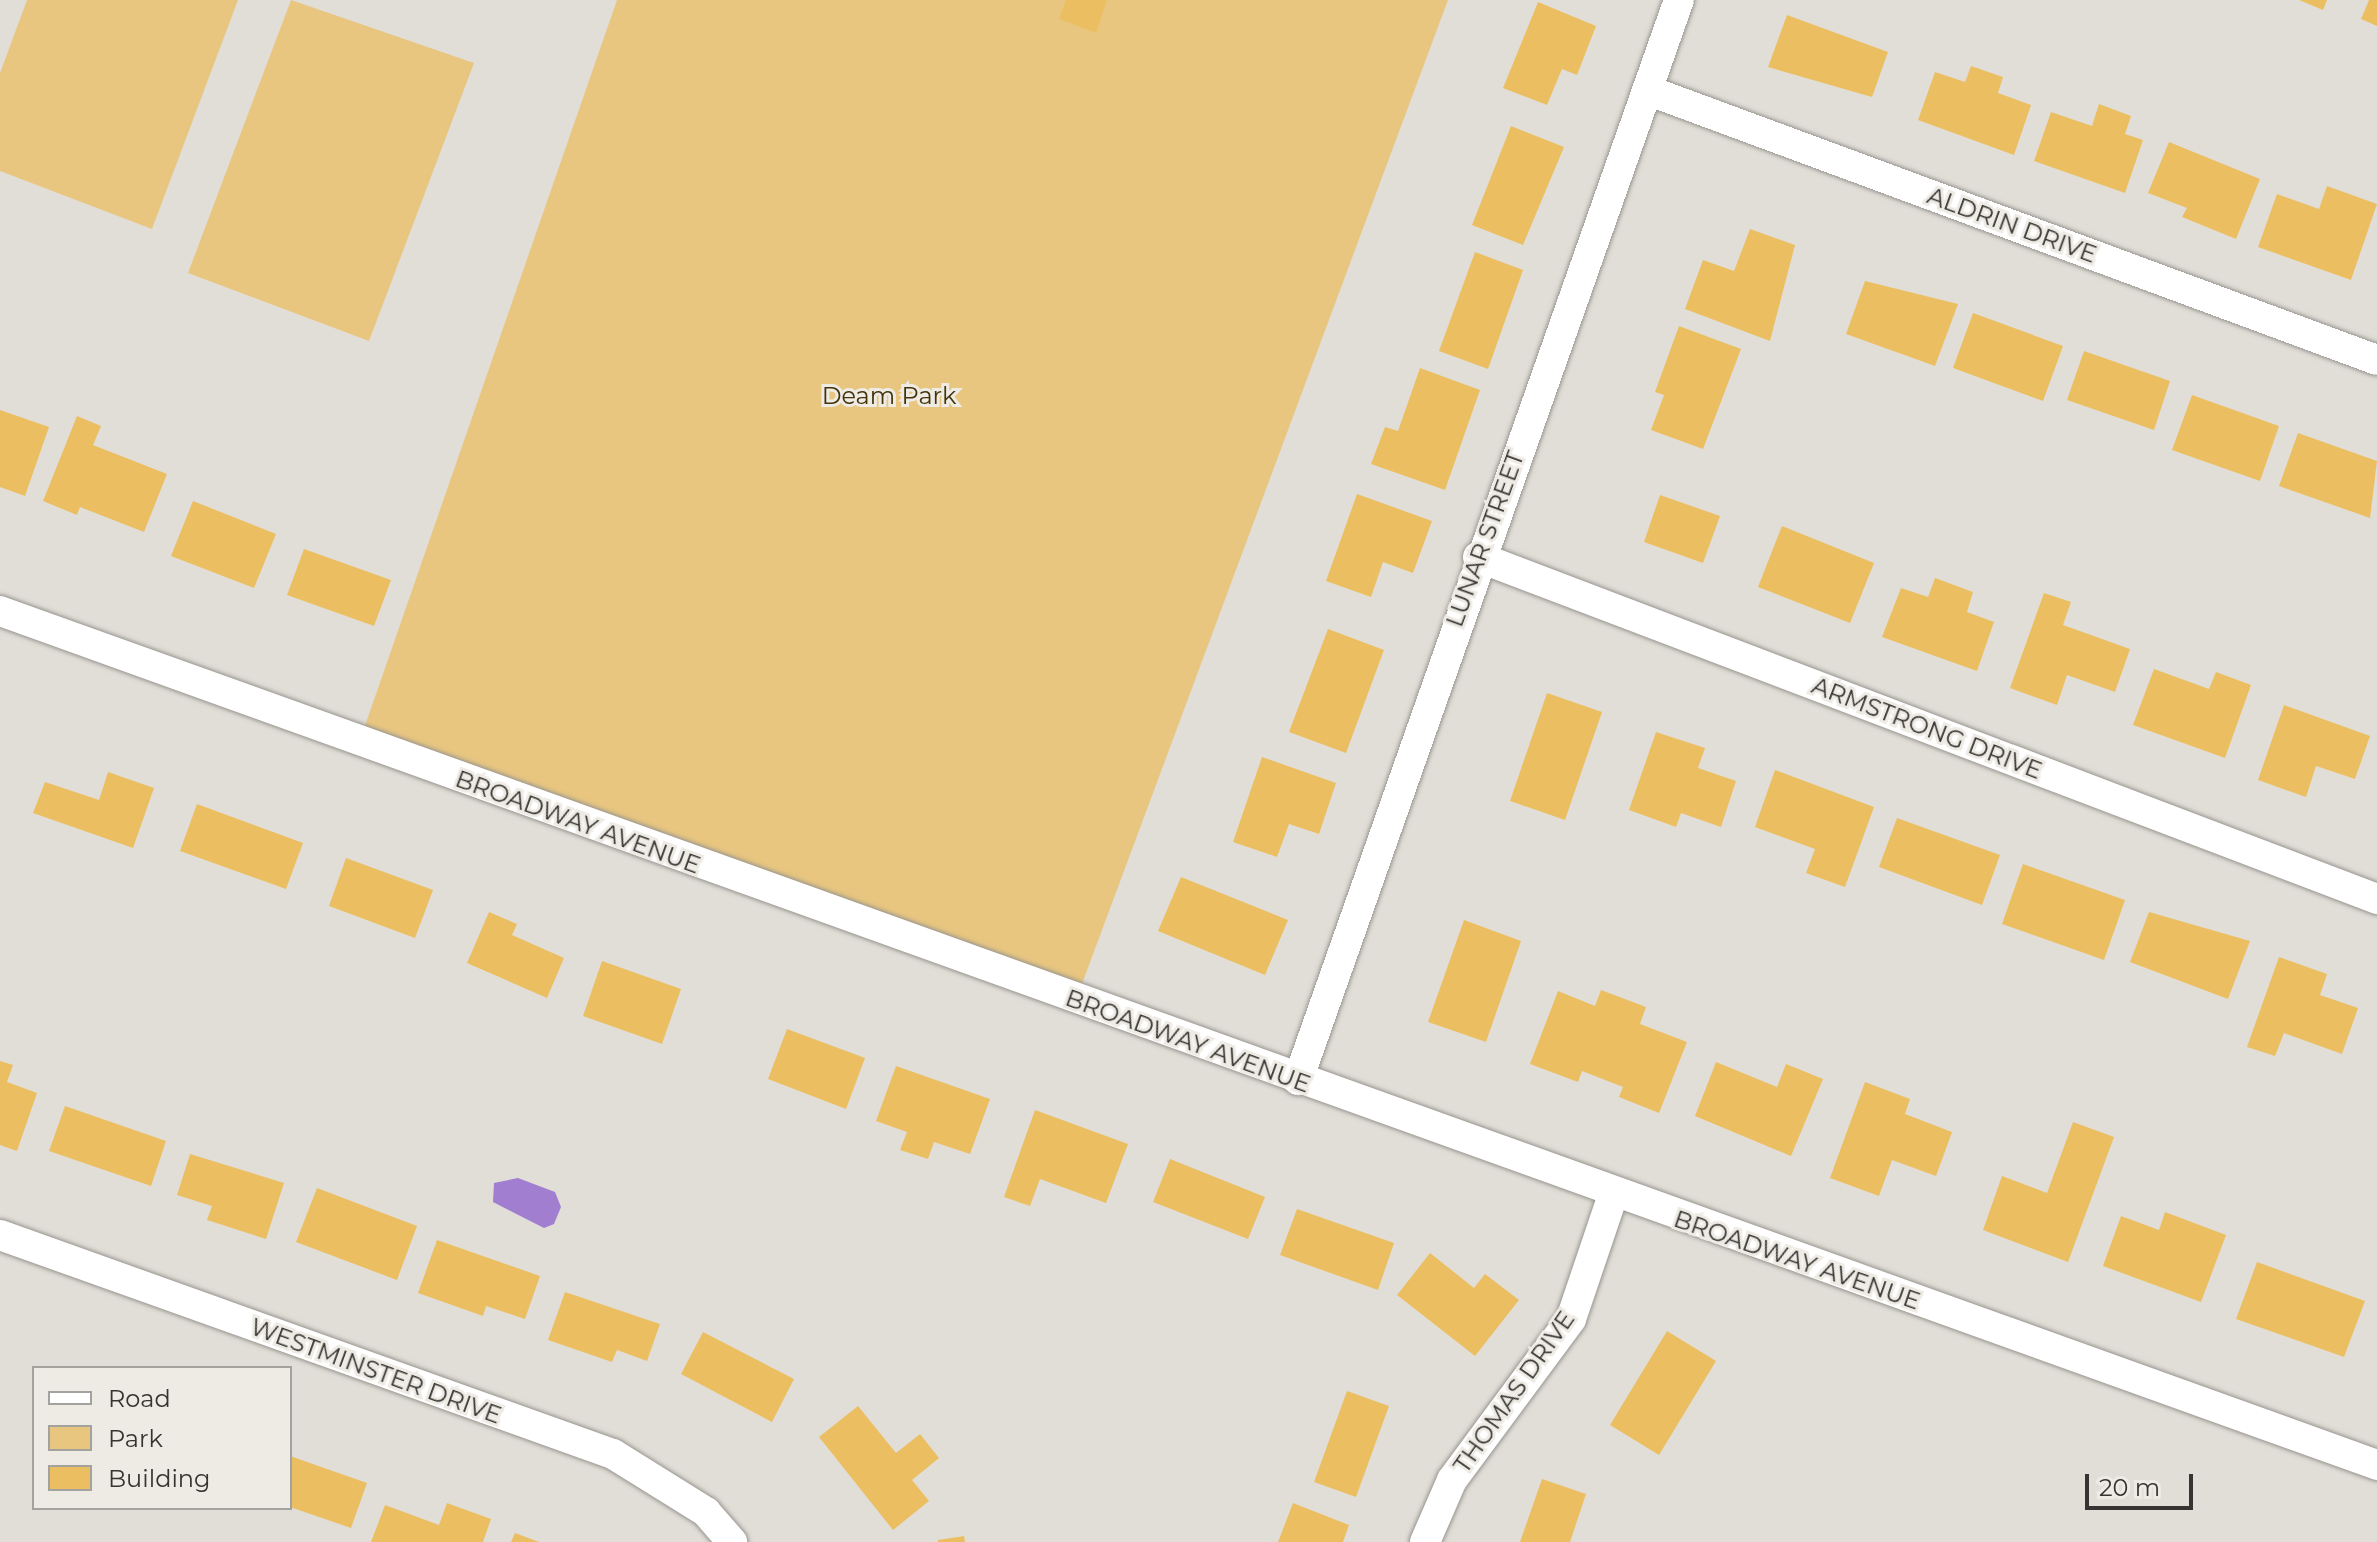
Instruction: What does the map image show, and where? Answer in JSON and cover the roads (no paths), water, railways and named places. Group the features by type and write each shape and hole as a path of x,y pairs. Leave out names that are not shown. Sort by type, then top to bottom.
{"street":[{"name":"LUNAR STREET","path":"1298,1080 1478,557 1679,0"},
{"name":"ALDRIN DRIVE","path":"1647,90 2377,360"},
{"name":"ARMSTRONG DRIVE","path":"1478,557 2377,899"},
{"name":"BROADWAY AVENUE","path":"0,611 1613,1195 2377,1465"},
{"name":"THOMAS DRIVE","path":"1425,1542 1452,1480 1571,1319 1613,1195"},
{"name":"WESTMINSTER DRIVE","path":"0,1235 613,1454 706,1512 732,1542"}],"park label":[{"name":"Deam Park","path":"889,396"}]}
